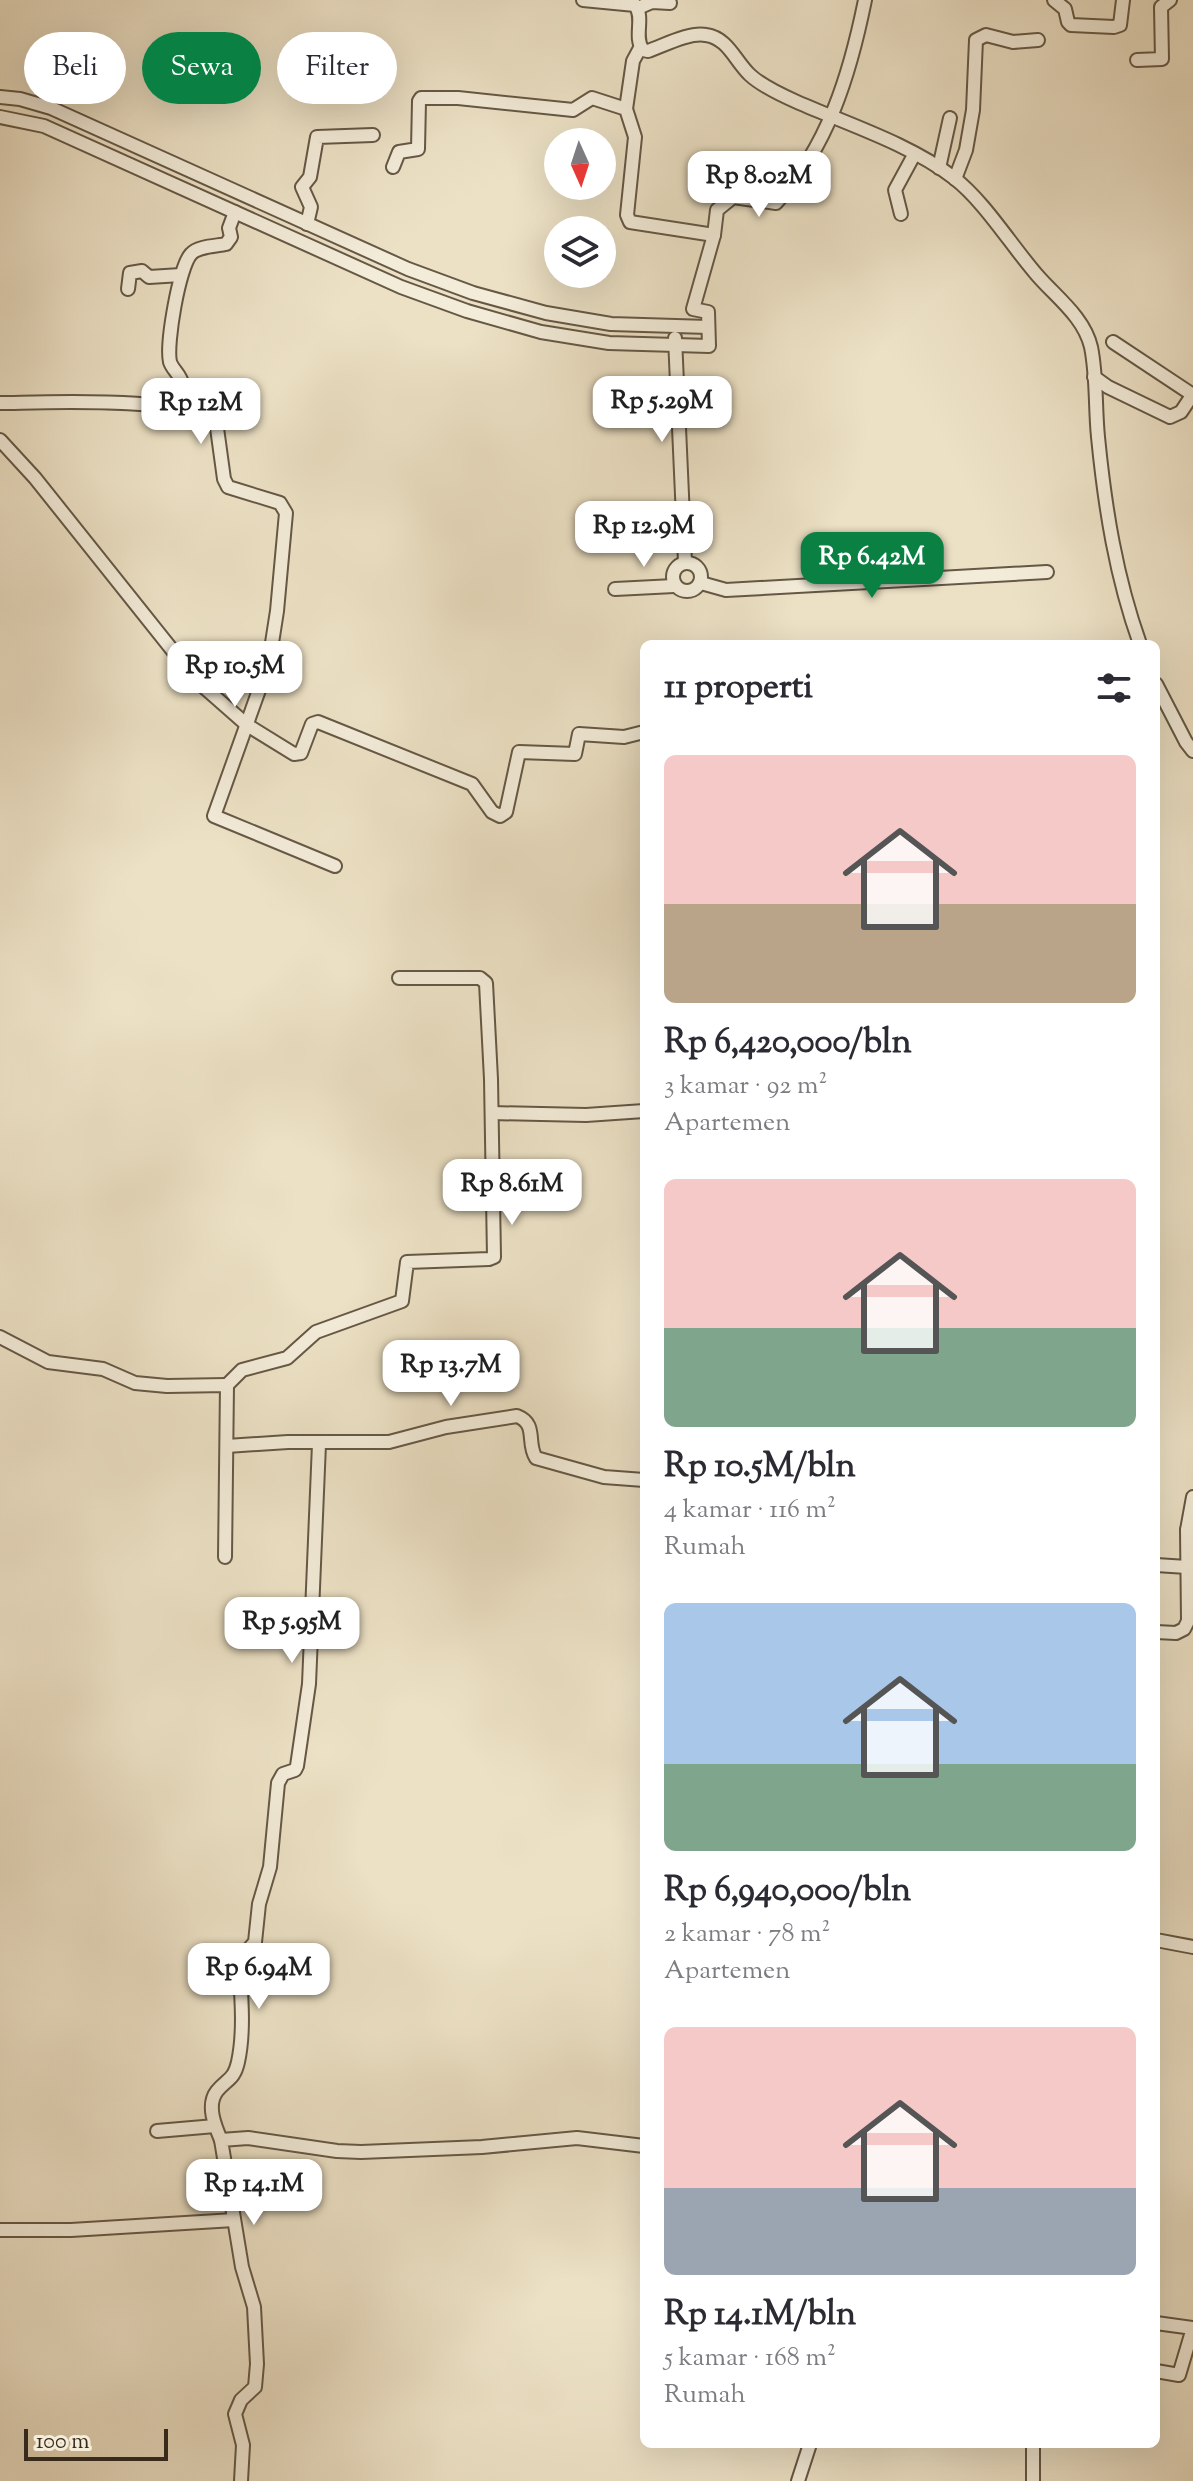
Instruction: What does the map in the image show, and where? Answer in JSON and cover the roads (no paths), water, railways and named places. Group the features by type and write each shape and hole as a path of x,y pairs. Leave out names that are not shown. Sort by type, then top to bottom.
{"street":[{"path":"583,0 631,3 638,8"},
{"path":"0,117 44,126 401,287 455,307 541,332 609,343 709,346 708,312 693,309 714,235 717,210 731,197 774,204 779,202 809,162 832,116 855,50 865,0"},
{"path":"1054,0 1065,9 1071,25 1114,27 1120,25 1123,0"},
{"path":"1137,60 1162,59 1161,7 1170,0"},
{"path":"638,8 652,2 670,3"},
{"path":"638,8 640,48 633,61 626,109 635,137 627,215 630,222 714,235"},
{"path":"640,48 648,51 696,35 719,39 750,75 780,94 939,168 970,192 1029,265 1076,316 1086,333 1094,377 1110,534 1120,581 1139,640"},
{"path":"955,179 966,150 971,124 976,40 986,35 1013,42 1038,40"},
{"path":"0,97 51,108 408,269 460,288 546,313 611,324 708,327"},
{"path":"393,167 399,152 418,149 421,98 458,98 573,110 592,98 626,109"},
{"path":"939,168 950,118"},
{"path":"307,224 311,207 302,187 310,177 317,137 373,135"},
{"path":"901,214 895,190 914,155"},
{"path":"194,194 203,177"},
{"path":"183,408 183,386 172,367 170,356 181,275 191,254 226,244 231,237 229,228 235,212"},
{"path":"128,289 130,273 142,271 149,277 181,275"},
{"path":"455,307 460,288"},
{"path":"676,327 685,562"},
{"path":"1094,377 1170,417 1181,412 1193,394 1113,342"},
{"path":"0,403 119,403 183,408 207,416 214,422 228,487 280,503 286,513 269,662 214,816 335,866"},
{"path":"0,440 35,478 197,681 247,725 298,755 313,722 347,732 472,784 485,804 498,816 506,812 519,752 575,754 579,734 624,737 640,733"},
{"path":"615,589 674,586 683,592 694,591 701,583 701,573 695,565 685,562 676,567 672,576 674,586"},
{"path":"701,583 726,590 1047,572"},
{"path":"1160,692 1193,751"},
{"path":"0,1337 48,1362 103,1369 135,1383 227,1385 242,1370 287,1358 316,1332 402,1301 407,1262 494,1257 492,1113 485,981 480,978 399,978"},
{"path":"492,1113 575,1115 640,1111"},
{"path":"225,1557 227,1385"},
{"path":"227,1446 288,1442 389,1442 446,1427 517,1416 526,1419 529,1424 532,1454 536,1458 604,1477 640,1480"},
{"path":"241,2481 243,2445 235,2414 241,2400 255,2387 256,2326 254,2307 242,2267 221,2140 215,2126 213,2099 218,2090 230,2082 238,2061 241,2010 239,1960 255,1942 259,1904 270,1867 278,1783 283,1774 295,1770 297,1766 305,1716 319,1444"},
{"path":"1160,1632 1176,1633 1184,1629 1188,1621 1187,1567 1193,1497"},
{"path":"1160,1565 1187,1567"},
{"path":"1160,1941 1193,1947"},
{"path":"157,2131 215,2126"},
{"path":"221,2140 248,2138 361,2152 466,2148 577,2138 640,2146"},
{"path":"0,2230 71,2230 234,2220"},
{"path":"1160,2324 1193,2328 1179,2375 1160,2372"},
{"path":"798,2481 809,2448"},
{"path":"1033,2448 1033,2481"}]}
